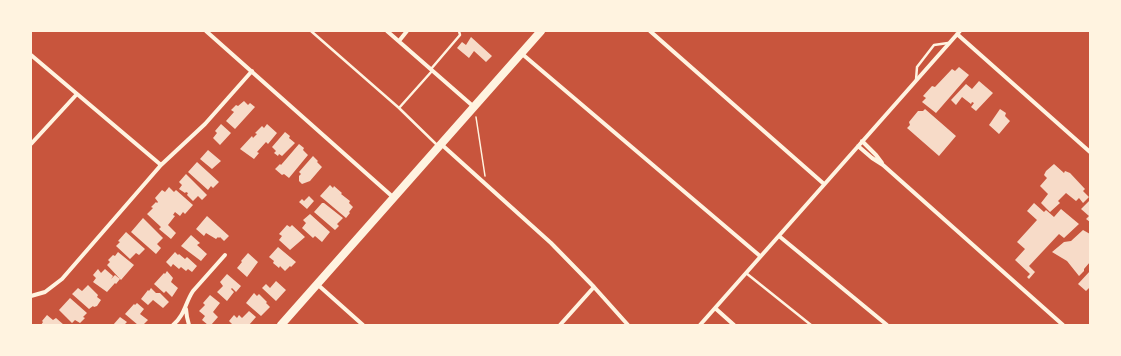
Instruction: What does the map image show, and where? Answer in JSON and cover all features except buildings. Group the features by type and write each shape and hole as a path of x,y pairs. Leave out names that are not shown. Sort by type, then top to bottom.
{"main road":[{"path":"281,325 541,31"}],"street":[{"path":"206,31 394,198"},
{"path":"387,31 474,107"},
{"path":"399,41 407,31"},
{"path":"650,31 824,184"},
{"path":"700,325 958,32 1090,152"},
{"path":"521,53 760,256"},
{"path":"31,54 161,165"},
{"path":"31,296 45,292 62,279 161,165 205,124 252,71"},
{"path":"31,144 77,94"},
{"path":"862,142 876,155 883,165"},
{"path":"440,145 487,184 551,243 594,287 628,325"},
{"path":"858,146 883,165 1063,325"},
{"path":"779,236 887,325"},
{"path":"173,325 182,315 193,291 225,255"},
{"path":"317,284 363,325"},
{"path":"560,325 594,287"},
{"path":"187,304 186,316 189,325"},
{"path":"715,308 734,325"}],"lane":[{"path":"311,31 440,145"},
{"path":"399,108 460,35 459,31"},
{"path":"916,80 917,67 934,45 949,43"},
{"path":"746,273 811,325"}],"path":[{"path":"474,107 487,184"}]}
